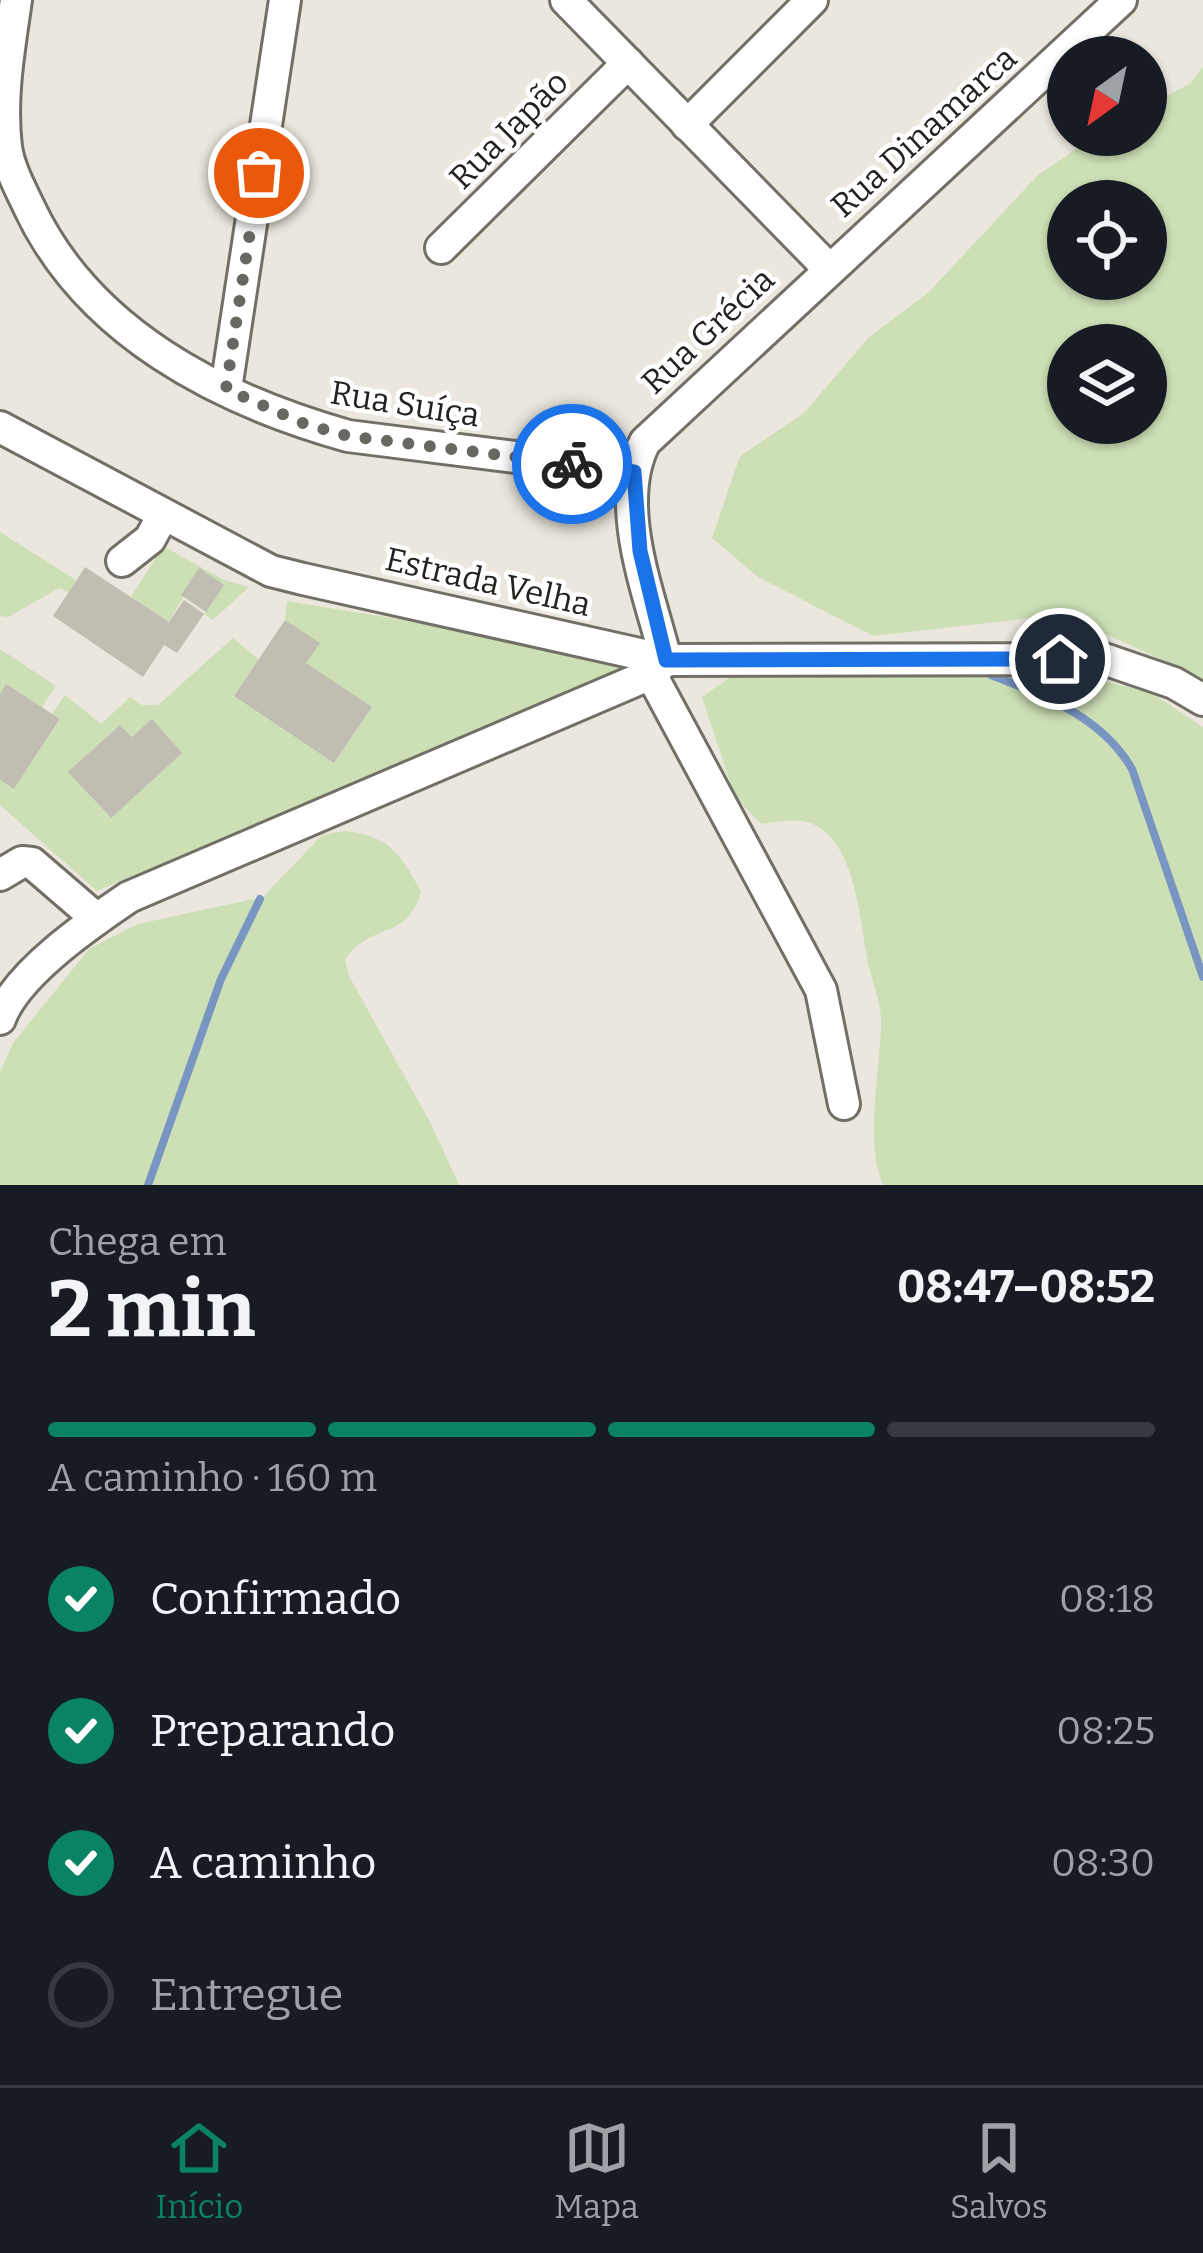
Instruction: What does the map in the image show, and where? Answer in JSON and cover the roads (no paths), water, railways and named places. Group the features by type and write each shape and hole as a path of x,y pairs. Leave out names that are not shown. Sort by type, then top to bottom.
{"street":[{"name":"Rua Suíça","path":"16,0 5,78 7,153 42,235 75,284 108,316 176,363 305,424 348,436 634,472"},
{"path":"226,389 285,0"},
{"path":"566,0 828,268"},
{"path":"687,125 812,0"},
{"name":"Rua Dinamarca","path":"828,268 1121,0"},
{"name":"Rua Japão","path":"441,248 628,63"},
{"name":"Rua Grécia","path":"634,472 645,442 828,268"},
{"name":"Estrada Velha","path":"0,427 271,571 658,667 1104,659 1174,683 1203,700"},
{"path":"634,472 640,551 658,667 821,990 844,1104"},
{"path":"122,561 150,539 163,515"},
{"path":"3,1007 97,919 129,897 658,667"},
{"path":"0,875 22,862 32,863 97,919"}],"waterway":[{"path":"991,675 1070,710 1120,751 1132,769 1203,977"},
{"path":"148,1185 221,979 260,899"}]}
